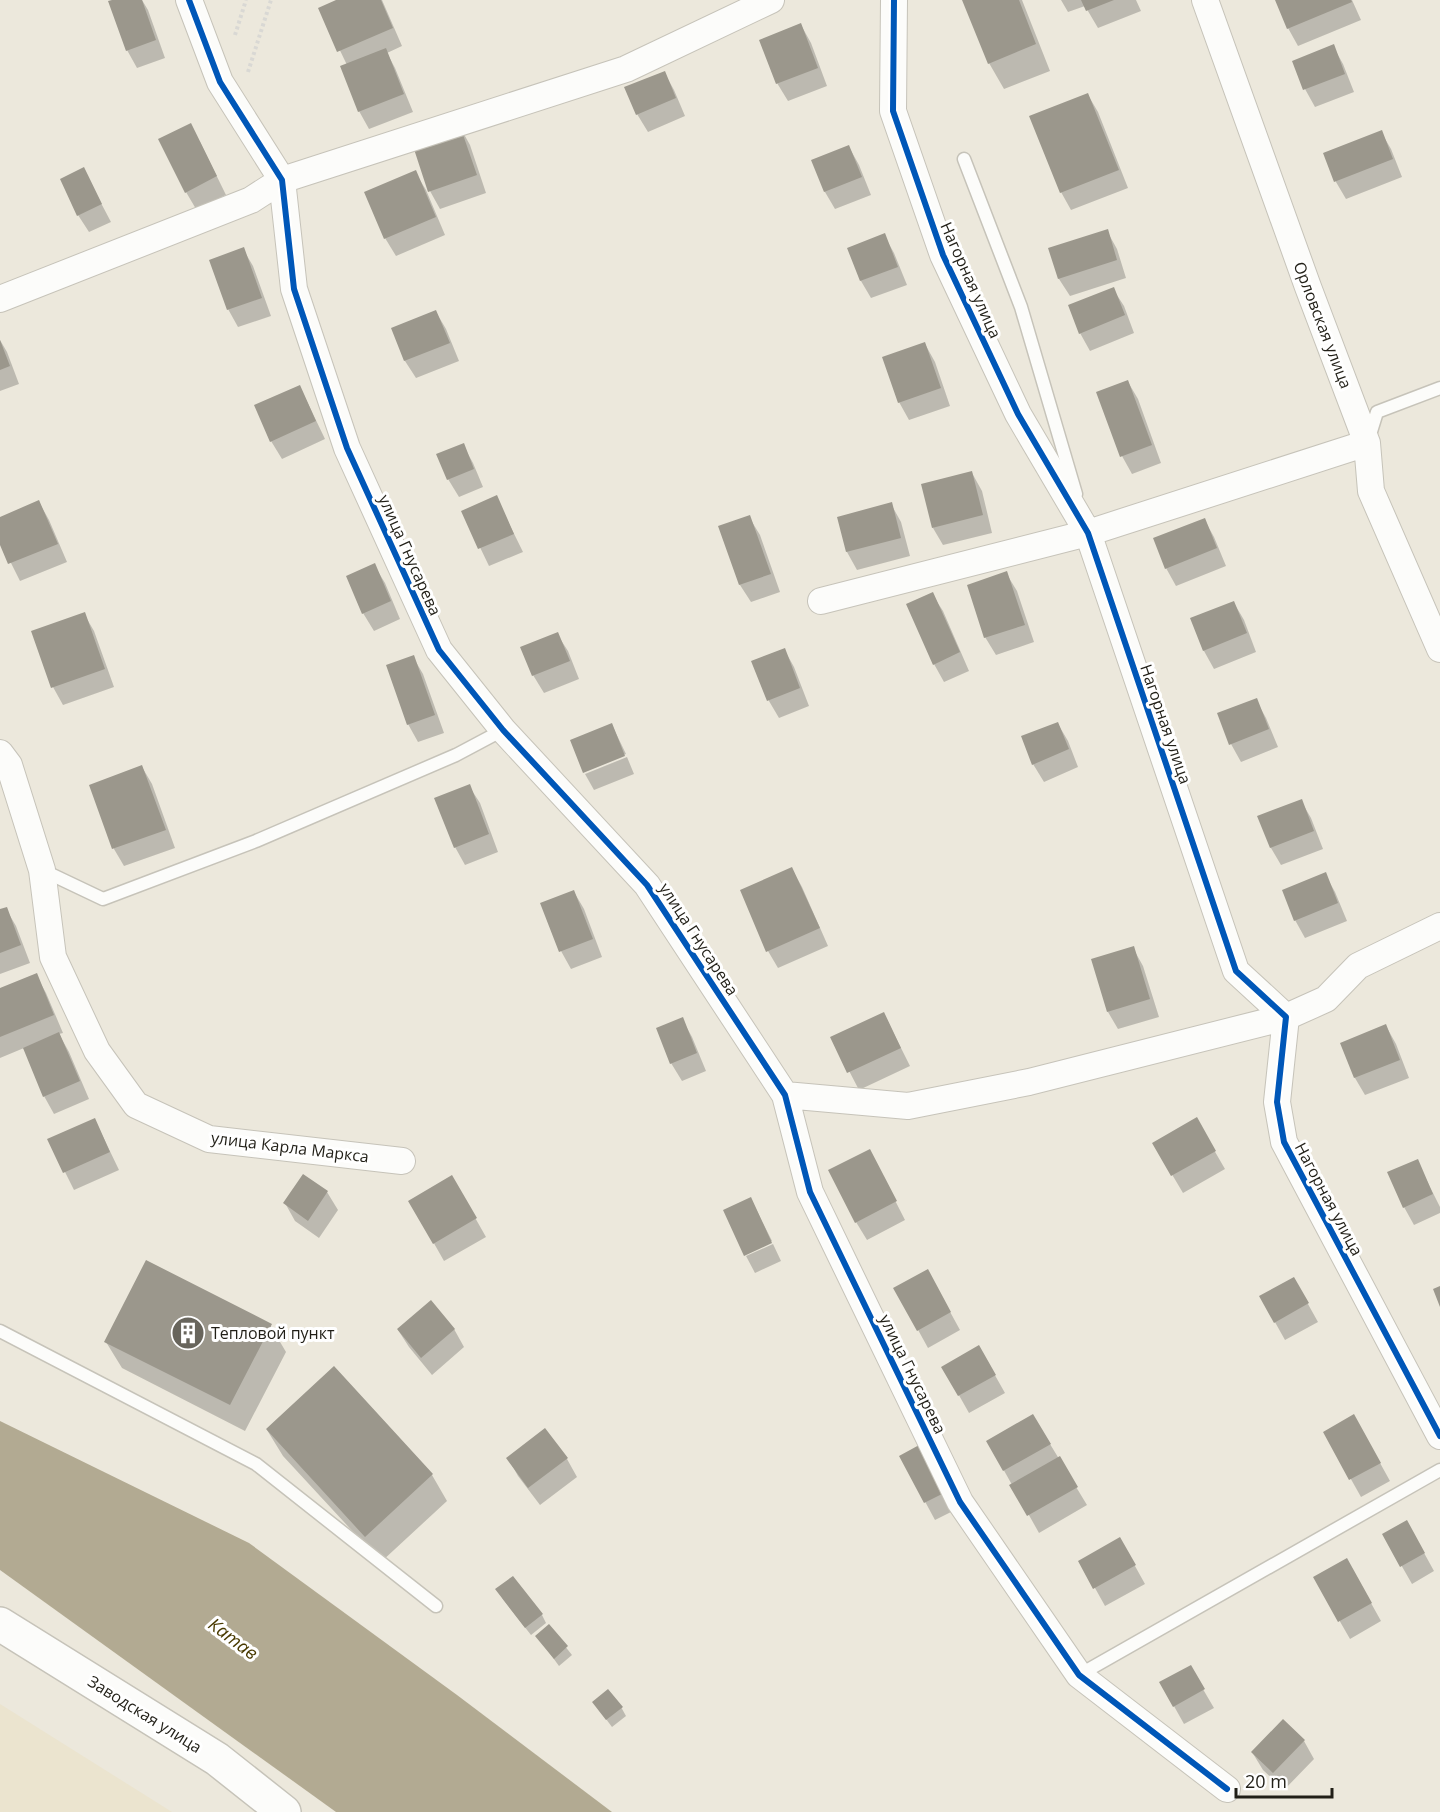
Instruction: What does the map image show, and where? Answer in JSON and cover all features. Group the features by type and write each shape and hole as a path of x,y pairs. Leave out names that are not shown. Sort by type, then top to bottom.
{"street":[{"name":"улица Гнусарева","path":"189,0 220,82 282,180 294,289 347,448 439,650 502,730 647,885 785,1095 810,1192 960,1502 1079,1675 1227,1789"},
{"path":"0,299 251,200 282,180 626,69 771,0"},
{"name":"Нагорная улица","path":"894,0 893,111 942,255 1018,414 1088,533 1236,971 1286,1017 1277,1102 1284,1142 1440,1436"},
{"name":"Орловская улица","path":"1205,0 1308,287 1367,443 1371,491 1440,649"},
{"path":"820,601 1088,533 1367,443"},
{"name":"улица Карла Маркса","path":"0,753 9,765 42,870 53,957 97,1051 136,1105 209,1139 402,1161"},
{"path":"785,1095 908,1106 1029,1082 1286,1017 1326,999 1358,966 1440,926"},
{"name":"Заводская улица","path":"0,1624 217,1759 284,1812"}],"lane":[{"path":"964,159 1021,307 1088,533"},
{"path":"1367,443 1377,412 1440,388"},
{"path":"42,870 103,899 256,840 456,755 502,730"},
{"path":"0,1331 256,1464 436,1606"},
{"path":"1079,1675 1440,1470"}],"path":[{"path":"236,109 271,0"}],"shaded area":[{"path":"0,1704 172,1812 0,1812"}],"water":[{"name":"Катав","path":"0,1421 249,1543 612,1812 336,1812 0,1570"}],"building":[{"path":"142,0 156,40 126,51 108,1"},
{"path":"336,0 381,0 393,28 337,52 318,8"},
{"path":"962,0 1019,0 1036,44 988,64"},
{"path":"1081,0 1114,0 1086,11"},
{"path":"1275,0 1351,0 1352,2 1287,29"},
{"path":"801,23 818,68 776,84 759,40"},
{"path":"1334,44 1345,74 1303,90 1292,61"},
{"path":"386,48 404,94 358,112 340,66"},
{"path":"665,71 676,98 636,115 624,87"},
{"path":"1088,93 1119,170 1060,193 1029,116"},
{"path":"191,123 217,176 185,193 158,139"},
{"path":"460,126 477,175 428,192 412,143"},
{"path":"1382,130 1393,159 1334,182 1323,153"},
{"path":"849,145 862,177 824,192 811,160"},
{"path":"84,167 102,204 77,216 60,179"},
{"path":"416,170 436,217 384,239 364,192"},
{"path":"1108,229 1117,260 1058,279 1048,248"},
{"path":"885,233 898,267 860,281 847,248"},
{"path":"244,247 262,298 227,310 209,260"},
{"path":"1114,287 1125,315 1079,334 1068,305"},
{"path":"436,310 450,343 404,361 391,328"},
{"path":"0,340 10,366 0,370"},
{"path":"925,342 941,388 898,403 882,357"},
{"path":"1128,380 1152,445 1120,457 1096,392"},
{"path":"300,385 316,421 270,442 254,405"},
{"path":"464,443 474,469 447,480 436,454"},
{"path":"972,471 983,515 932,528 921,484"},
{"path":"497,495 514,534 478,549 461,511"},
{"path":"39,500 58,544 8,564 0,545 0,517"},
{"path":"892,502 901,538 846,552 837,517"},
{"path":"750,515 771,574 739,585 718,526"},
{"path":"1205,518 1217,548 1165,569 1153,538"},
{"path":"375,563 391,601 362,614 346,576"},
{"path":"1007,571 1025,625 984,638 967,585"},
{"path":"933,592 960,652 933,665 906,604"},
{"path":"1234,601 1247,633 1203,651 1190,618"},
{"path":"85,612 105,669 51,688 31,631"},
{"path":"558,632 570,661 532,676 520,647"},
{"path":"785,648 800,688 767,701 751,661"},
{"path":"414,655 435,715 407,725 386,665"},
{"path":"1257,698 1269,729 1229,745 1217,713"},
{"path":"1058,722 1069,749 1032,765 1021,736"},
{"path":"612,723 625,756 583,773 570,740"},
{"path":"142,765 166,830 112,849 89,785"},
{"path":"470,784 489,834 454,848 434,798"},
{"path":"1302,799 1314,831 1270,848 1257,816"},
{"path":"792,867 820,928 766,952 740,890"},
{"path":"1326,872 1338,903 1294,921 1282,890"},
{"path":"574,890 593,939 559,952 540,903"},
{"path":"7,907 21,945 0,953 0,909"},
{"path":"1134,946 1150,999 1107,1012 1091,959"},
{"path":"37,973 54,1015 0,1037 0,988"},
{"path":"884,1012 901,1048 847,1073 830,1037"},
{"path":"683,1017 697,1053 670,1064 656,1028"},
{"path":"1386,1024 1400,1060 1354,1078 1340,1043"},
{"path":"59,1032 80,1081 43,1097 23,1048"},
{"path":"1197,1117 1216,1151 1171,1176 1152,1143"},
{"path":"95,1118 110,1152 63,1173 47,1139"},
{"path":"870,1149 897,1201 855,1223 828,1170"},
{"path":"1418,1159 1433,1194 1403,1208 1387,1172"},
{"path":"303,1174 328,1191 308,1221 283,1203"},
{"path":"452,1175 477,1218 433,1244 408,1201"},
{"path":"751,1197 772,1243 744,1256 723,1210"},
{"name":"Тепловой пункт","path":"146,1260 272,1324 230,1405 104,1342"},
{"path":"928,1269 951,1312 917,1331 893,1288"},
{"path":"1294,1277 1309,1303 1274,1323 1259,1296"},
{"path":"1440,1286 1440,1307 1433,1289"},
{"path":"431,1300 455,1329 421,1358 397,1329"},
{"path":"979,1345 996,1375 958,1396 941,1367"},
{"path":"334,1366 433,1474 365,1537 266,1429"},
{"path":"1033,1414 1051,1444 1003,1471 986,1441"},
{"path":"1354,1414 1381,1463 1349,1480 1323,1432"},
{"path":"545,1428 568,1458 528,1488 506,1458"},
{"path":"921,1444 946,1492 924,1503 899,1456"},
{"path":"1060,1456 1078,1487 1027,1516 1009,1485"},
{"path":"1407,1520 1425,1553 1400,1567 1382,1534"},
{"path":"1120,1537 1136,1565 1093,1589 1078,1561"},
{"path":"1347,1558 1372,1603 1338,1622 1313,1577"},
{"path":"513,1576 543,1614 525,1628 495,1589"},
{"path":"549,1624 568,1646 554,1659 535,1636"},
{"path":"1191,1665 1205,1689 1173,1707 1159,1682"},
{"path":"608,1689 623,1707 606,1720 592,1702"},
{"path":"1283,1719 1305,1740 1273,1773 1251,1752"}],"cycle path":[{"path":"189,0 220,82 282,180 294,289 347,448 439,650 503,730 647,885 785,1095 810,1192 960,1502 1079,1675 1227,1789"},
{"path":"894,0 893,111 943,255 1018,414 1088,533 1236,971 1286,1017 1277,1102 1284,1142 1440,1436"}],"place":[{"name":"Тепловой пункт","path":"188,1333"}]}
